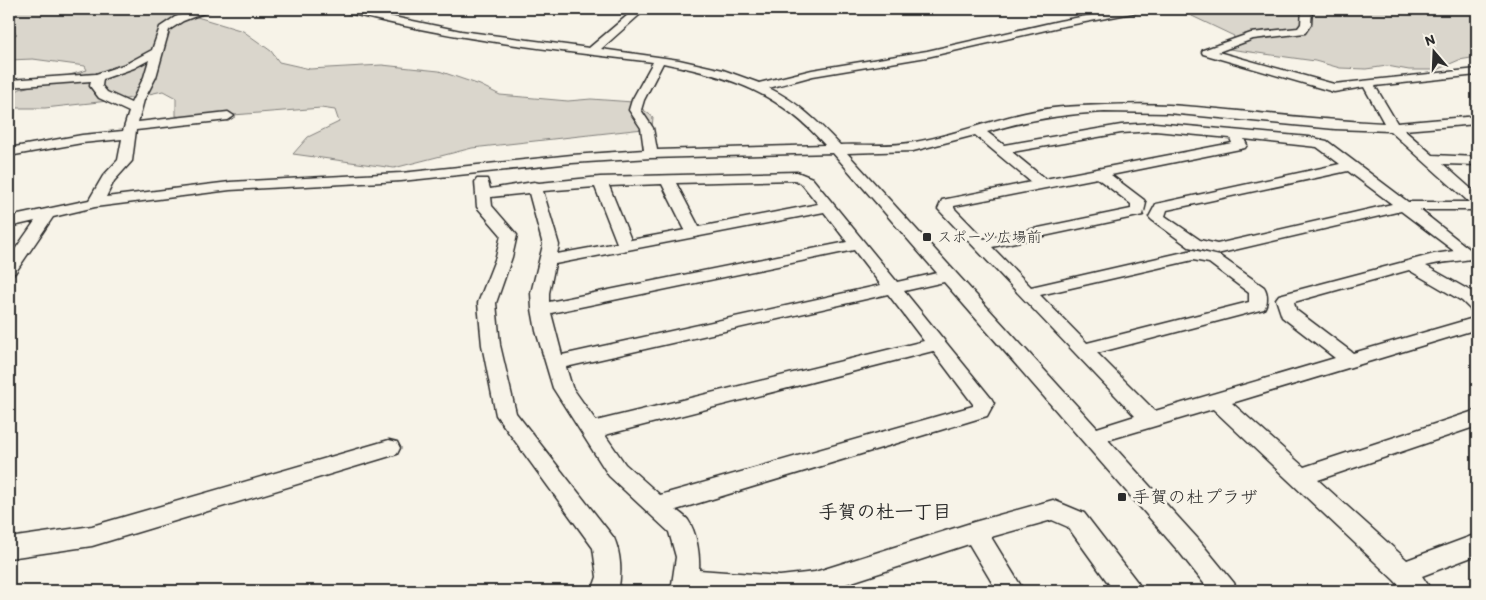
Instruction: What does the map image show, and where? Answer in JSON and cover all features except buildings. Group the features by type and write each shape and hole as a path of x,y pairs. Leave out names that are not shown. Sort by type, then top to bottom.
{"street":[{"path":"175,9 191,15"},
{"path":"95,203 108,179 125,161 135,110 150,77 164,29 170,24 209,9"},
{"path":"344,9 462,36 660,59 719,72 758,87 782,100 808,119 837,150 1092,437 1222,591"},
{"path":"591,52 641,9"},
{"path":"758,87 812,73 927,54 1059,24 1138,9"},
{"path":"1307,9 1306,24 1302,31 1251,36 1207,52 1334,88 1477,72"},
{"path":"9,83 97,77 130,66 156,52"},
{"path":"651,154 647,128 635,110 638,100 660,59"},
{"path":"97,77 96,86 103,95 135,110"},
{"path":"1368,83 1393,127 1477,201"},
{"path":"1138,108 1155,127"},
{"path":"9,222 95,203 230,186 401,177 572,159 651,154 913,147 945,140 1012,120 1059,111 1138,108 1196,111 1335,125 1393,127 1477,120"},
{"path":"9,152 130,130 228,116"},
{"path":"1001,150 1121,129 1155,127 1236,133 1322,144 1469,255 1440,257 1285,300 1288,312 1350,360"},
{"path":"976,130 1042,184"},
{"path":"1150,419 946,209 947,203 1240,145 1236,133"},
{"path":"1430,159 1477,162"},
{"path":"1350,166 1161,207 1157,217 1195,244 1218,249 1402,206 1477,206"},
{"path":"480,169 485,207 509,235 504,257 498,269 488,303 491,345 506,414 605,545 609,577 605,591"},
{"path":"980,245 1138,212 1139,203 1100,173"},
{"path":"483,194 534,186 600,181 796,176 807,181 984,403 980,411 656,506"},
{"path":"667,180 694,232"},
{"path":"600,181 626,246"},
{"path":"534,186 552,244 540,293 542,309 555,363 564,388 617,470 679,527 688,557 685,586 780,587 814,583 974,532 1053,510 1076,520 1129,591"},
{"path":"547,260 826,207"},
{"path":"9,269 47,215"},
{"path":"542,309 857,245"},
{"path":"1027,293 1193,255 1214,259 1258,291 1258,305 1083,350"},
{"path":"1412,264 1468,297 1477,306"},
{"path":"555,363 947,276"},
{"path":"1092,437 1215,399 1477,323"},
{"path":"592,430 937,344"},
{"path":"1215,399 1403,572 1419,591"},
{"path":"1301,477 1477,418"},
{"path":"9,548 92,536 389,448"},
{"path":"974,532 1010,591"},
{"path":"1403,572 1477,544"}],"shaded area":[{"path":"9,9 171,9 243,31 271,51 279,62 310,69 382,65 439,71 480,85 500,95 568,101 591,99 633,102 653,117 652,128 472,148 394,168 293,154 308,137 339,122 335,110 321,108 196,118 176,116 176,98 163,91 126,99 45,108 9,108 9,95 20,89 87,70 85,66 33,59 9,60 9,38 17,34 9,29"},
{"path":"1186,9 1477,9 1477,57 1459,60 1436,70 1409,70 1387,66 1366,69 1340,68 1315,61 1229,49 1234,36 1192,16"}],"place":[{"name":"スポーツ広場前","path":"927,237"},
{"name":"手賀の杜プラザ","path":"1122,497"}],"district":[{"name":"手賀の杜一丁目","path":"885,511"}]}
